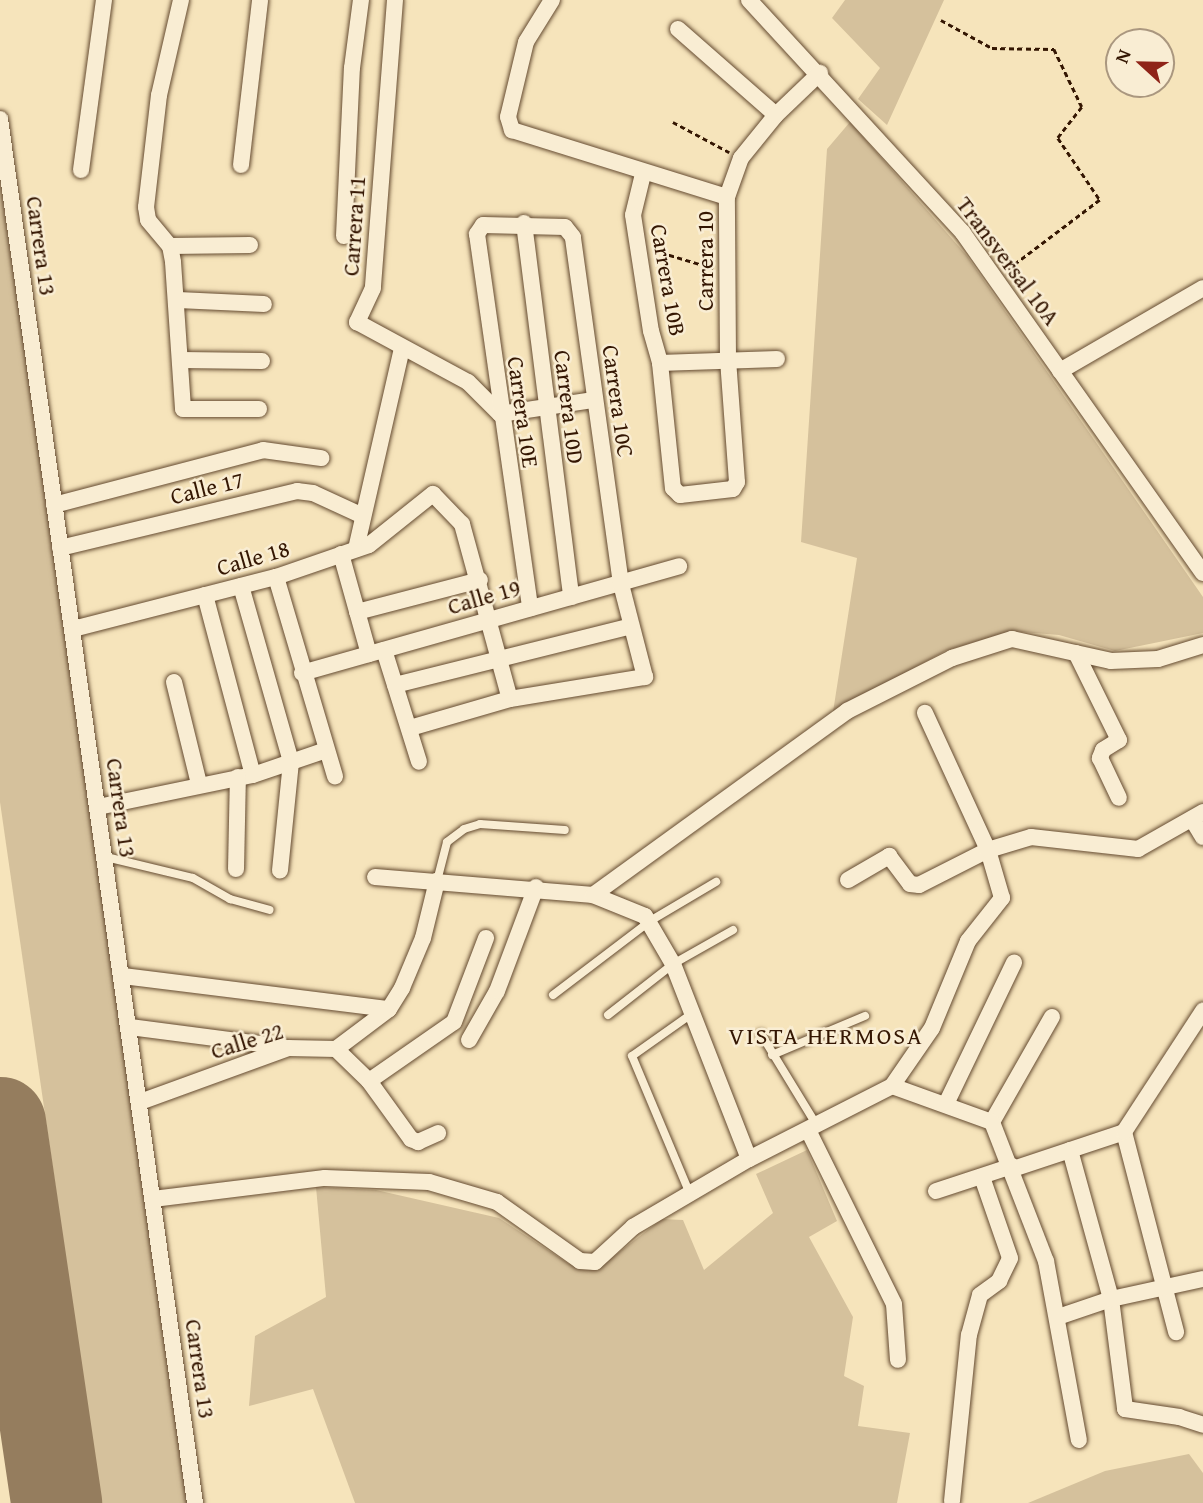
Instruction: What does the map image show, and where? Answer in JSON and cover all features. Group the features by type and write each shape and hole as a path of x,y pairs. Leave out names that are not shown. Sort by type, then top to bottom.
{"street":[{"path":"81,170 104,0"},
{"path":"181,0 159,95 146,207 148,220 170,246 178,300 183,409 259,409"},
{"path":"241,165 260,0"},
{"path":"344,236 352,68 361,0"},
{"name":"Carrera 11","path":"395,0 373,288 356,319 402,348 468,382 500,414"},
{"path":"552,0 526,42 508,117 512,130 643,174 727,197"},
{"name":"Transversal 10A","path":"749,0 820,72 963,233 1203,573"},
{"path":"678,29 776,114"},
{"name":"Carrera 10","path":"660,363 676,493 733,489 737,482 728,359 727,197 741,158 776,114 820,72"},
{"name":"Carrera 13","path":"0,119 123,976 195,1503"},
{"name":"Carrera 10B","path":"643,174 633,205 651,331 660,363 776,359"},
{"name":"Carrera 10E","path":"524,223 483,225 477,234 500,414 530,608"},
{"name":"Carrera 10C","path":"510,699 645,677 621,584 573,237 565,227 524,223"},
{"name":"Carrera 10D","path":"524,223 545,408 571,597"},
{"path":"170,246 250,245"},
{"path":"1060,371 1203,288"},
{"path":"178,300 264,304"},
{"path":"402,348 363,516 348,552 357,612 396,685 419,762"},
{"path":"181,359 262,361"},
{"path":"500,414 594,400"},
{"path":"54,505 263,450 321,458"},
{"name":"Calle 17","path":"60,548 297,491 313,493 363,516"},
{"name":"Calle 18","path":"73,629 276,577 348,552 376,541 427,495 435,494 462,523 480,580"},
{"name":"Calle 19","path":"302,673 680,566"},
{"path":"276,577 302,673 335,776"},
{"path":"357,612 480,580 510,699 411,728"},
{"path":"241,586 291,762 280,870"},
{"path":"205,596 245,776 236,869"},
{"path":"396,685 631,626"},
{"path":"593,895 848,711 941,664 1012,639 1111,661 1158,659 1203,645"},
{"path":"1076,653 1119,740 1102,751 1100,758 1119,797"},
{"path":"174,682 200,784"},
{"path":"153,1199 325,1178 429,1182 497,1202 580,1261 595,1262 633,1227 749,1159 892,1086 932,1028 968,942 1000,905 1002,885 925,713"},
{"path":"98,807 245,776 326,750"},
{"path":"848,880 889,856 910,884 919,885 988,850 1031,837 1138,849 1198,815 1203,837"},
{"path":"374,877 536,887 593,895 650,921 673,964 690,1015 749,1159"},
{"path":"437,881 416,957 389,1009 336,1049 369,1081 414,1141 438,1133"},
{"path":"469,1040 493,1000 536,887"},
{"path":"369,1081 454,1022 486,938"},
{"path":"946,1104 1014,963"},
{"path":"123,976 389,1009"},
{"path":"936,1191 1124,1132 1203,1010"},
{"path":"992,1122 1052,1017"},
{"path":"130,1027 288,1048"},
{"name":"Calle 22","path":"140,1102 288,1048 336,1049"},
{"path":"892,1086 992,1122 1012,1168 1045,1261 1058,1317 1079,1440"},
{"path":"812,1127 894,1304 898,1360"},
{"path":"1124,1132 1176,1332"},
{"path":"1070,1150 1111,1298 1125,1409 1179,1417 1203,1425"},
{"path":"952,1501 969,1335 980,1295 999,1281 1010,1258 982,1177"},
{"path":"1058,1317 1111,1298 1203,1279"}],"lane":[{"path":"437,881 446,842 464,829 481,824 565,830"},
{"path":"106,857 193,878 230,899 270,910"},
{"path":"553,995 650,921 716,882"},
{"path":"608,1015 673,964 733,930"},
{"path":"690,1015 632,1056 690,1194"},
{"path":"772,1055 865,1016"},
{"path":"761,1034 812,1127"}],"path":[{"path":"941,20 992,48 1054,49 1082,107 1058,138 1100,200 996,279"},
{"path":"673,122 741,158"},
{"path":"639,246 727,272"}],"shaded area":[{"path":"845,0 944,0 887,125 858,99 880,68 832,18"},
{"path":"850,122 967,256 1203,597 1203,633 1115,651 1059,635 1011,631 945,651 833,712 857,558 801,542 827,149"},
{"path":"0,183 74,678 188,1503 101,1503 0,802"},
{"path":"807,1150 837,1221 809,1237 853,1317 844,1376 864,1386 858,1426 910,1433 897,1503 355,1503 313,1389 249,1406 255,1336 326,1297 316,1187 376,1190 499,1218 569,1264 600,1267 662,1219 683,1220 704,1270 773,1213 756,1174"},
{"path":"1189,1454 1203,1473 1203,1503 1028,1503 1105,1471"}],"runway":[{"path":"0,1122 56,1503"}],"district":[{"name":"VISTA HERMOSA","path":"826,1036"}]}
